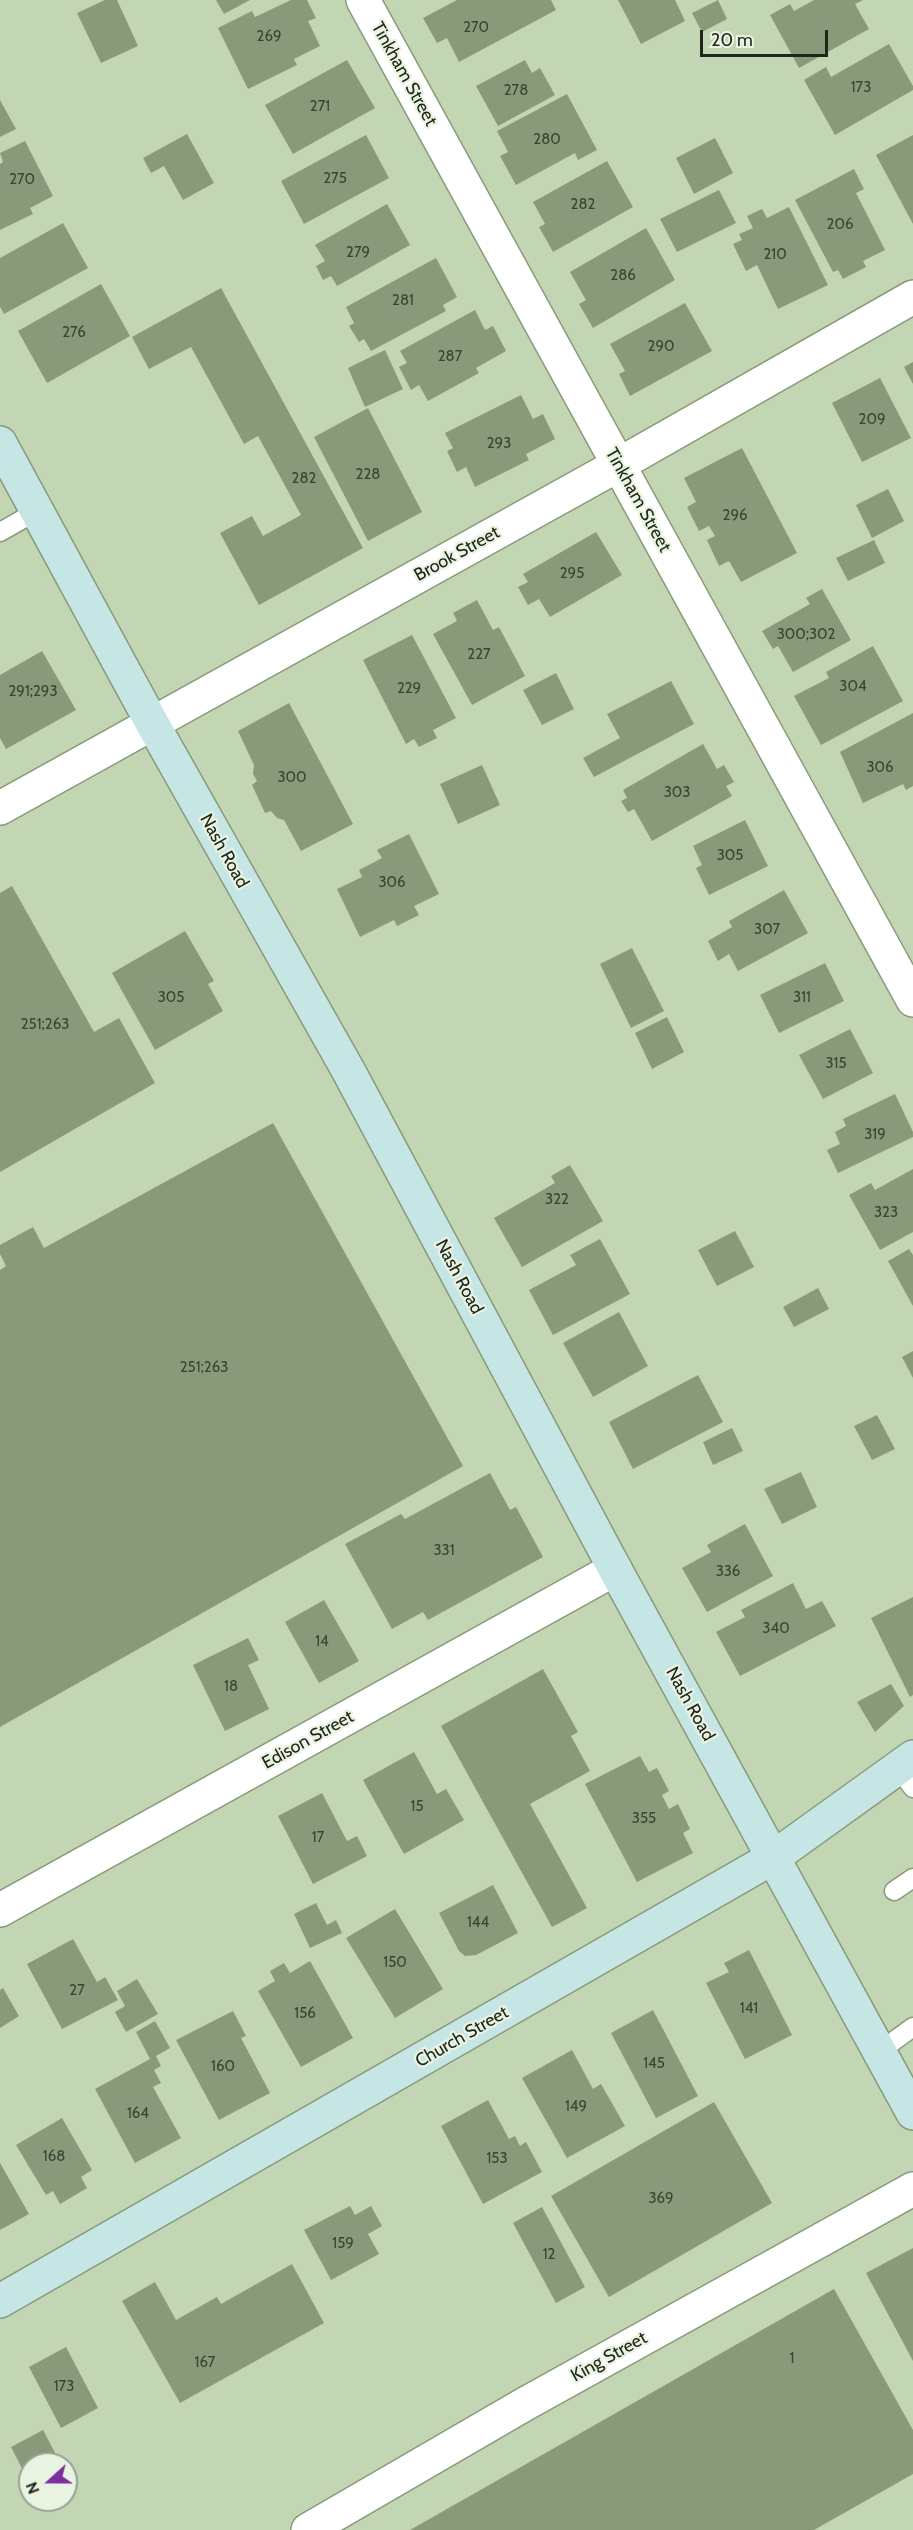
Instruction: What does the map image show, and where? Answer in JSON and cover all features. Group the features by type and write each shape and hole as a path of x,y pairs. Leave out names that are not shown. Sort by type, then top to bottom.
{"main road":[{"name":"Nash Road","path":"0,443 152,723 348,1070 615,1569 913,2113"},
{"name":"Church Street","path":"0,2301 774,1857 908,1771"}],"street":[{"name":"Tinkham Street","path":"363,0 913,1000"},
{"name":"Brook Street","path":"0,808 618,465 913,297"},
{"name":"Edison Street","path":"0,1910 615,1569"},
{"name":"King Street","path":"308,2530 525,2404 913,2189"}],"lane":[{"path":"0,532 37,512"},
{"path":"894,1891 913,1878"},
{"path":"880,2051 913,2027"}],"building":[{"path":"105,0 117,0 138,46 101,63 77,13"},
{"path":"216,0 250,0 224,14"},
{"path":"291,0 307,0 316,18 308,21 320,46 294,59 297,65 248,89 218,28 252,11 255,17"},
{"path":"457,0 551,0 556,10 459,62 447,38 437,43 423,18"},
{"path":"618,0 675,0 685,21 641,44"},
{"path":"718,0 727,19 702,32 692,13"},
{"path":"814,0 863,0 855,4 869,29 799,68 770,15 790,4 794,11"},
{"path":"889,44 913,86 913,90 835,135 804,80 826,67 831,77"},
{"path":"347,60 375,108 293,154 265,105"},
{"path":"525,60 532,73 540,68 555,95 498,126 476,86"},
{"path":"567,94 597,150 578,160 575,153 516,185 500,156 508,152 497,131"},
{"path":"0,100 16,129 0,137"},
{"path":"187,134 214,183 183,200 164,166 151,173 143,158"},
{"path":"366,135 389,178 304,224 281,181"},
{"path":"913,135 913,224 876,155"},
{"path":"715,138 733,173 694,194 676,158"},
{"path":"25,141 53,196 30,208 33,214 0,230 0,164 3,162 0,153"},
{"path":"607,161 633,207 553,252 539,227 545,224 533,202"},
{"path":"854,169 864,189 856,193 885,250 863,261 866,267 843,279 838,270 833,272 795,200"},
{"path":"719,190 736,223 677,252 660,219"},
{"path":"387,204 410,245 337,286 331,276 323,280 316,266 325,261 315,245"},
{"path":"789,207 828,285 778,309 757,265 746,271 733,244 742,240 739,234 753,228 747,216 762,209 767,218"},
{"path":"63,223 88,268 4,314 0,307 0,258"},
{"path":"646,228 675,280 593,328 579,304 586,300 570,272"},
{"path":"436,258 457,297 443,305 446,311 371,351 364,339 359,342 349,326 354,323 346,307"},
{"path":"101,284 130,336 47,383 18,331"},
{"path":"221,288 363,548 259,605 220,533 252,516 263,536 301,515 258,436 244,444 191,347 149,369 132,337"},
{"path":"685,303 712,351 630,396 619,374 625,371 610,344"},
{"path":"475,310 485,330 493,326 506,351 476,368 479,373 428,401 419,385 411,390 399,367 407,363 400,351"},
{"path":"385,350 403,389 365,407 348,368"},
{"path":"913,362 913,384 904,367"},
{"path":"880,378 911,438 862,462 832,403"},
{"path":"521,395 533,419 543,414 555,439 526,454 529,460 475,487 466,467 457,472 447,451 453,448 445,433"},
{"path":"368,408 422,512 368,541 314,437"},
{"path":"742,448 797,553 741,582 729,561 719,566 707,540 715,536 709,526 699,531 687,507 696,502 684,478"},
{"path":"888,489 904,521 872,538 856,505"},
{"path":"596,532 622,575 550,617 539,599 528,605 518,587 528,582 523,574"},
{"path":"874,540 885,563 848,581 836,558"},
{"path":"822,589 851,640 793,672 778,646 773,649 762,631 810,604 806,598"},
{"path":"477,600 493,630 499,627 525,676 472,705 433,634 457,621 453,613"},
{"path":"412,635 456,718 433,730 437,738 419,747 414,739 406,744 363,660"},
{"path":"873,646 903,701 821,745 794,696 829,678 826,672"},
{"path":"42,651 76,710 6,749 0,738 0,675"},
{"path":"556,673 574,709 542,725 523,690"},
{"path":"671,681 694,724 594,777 583,758 620,738 607,714"},
{"path":"289,703 353,824 301,851 284,820 277,818 271,811 265,813 252,785 257,781 253,774 254,765 238,731"},
{"path":"913,713 913,786 906,790 903,784 863,803 840,752"},
{"path":"703,744 717,769 724,765 734,782 726,786 732,796 652,841 634,809 628,812 621,801 627,798 623,790"},
{"path":"482,765 500,805 458,824 440,784"},
{"path":"745,820 768,866 709,895 696,868 702,865 693,846"},
{"path":"409,834 439,894 414,906 419,915 397,926 394,920 360,937 337,889 362,877 359,870 382,858 377,850"},
{"path":"12,886 94,1032 119,1018 155,1083 0,1172 0,893"},
{"path":"784,890 808,933 738,971 729,954 718,961 708,941 732,927 729,921"},
{"path":"185,931 214,981 208,984 223,1011 155,1050 112,973"},
{"path":"632,948 664,1011 631,1028 600,964"},
{"path":"825,963 844,1001 779,1033 760,995"},
{"path":"667,1017 684,1052 652,1069 635,1033"},
{"path":"850,1029 873,1073 823,1099 799,1055"},
{"path":"895,1094 913,1132 913,1137 838,1173 827,1150 840,1144 835,1132 846,1126 843,1119"},
{"path":"273,1123 463,1466 0,1727 0,1270 6,1266 0,1254 0,1245 33,1227 44,1248"},
{"path":"570,1165 603,1221 522,1267 494,1218 555,1183 551,1176"},
{"path":"913,1169 913,1232 880,1250 849,1195 871,1183 875,1190"},
{"path":"735,1231 754,1267 717,1286 698,1250"},
{"path":"600,1239 630,1294 553,1335 529,1290 576,1265 570,1255"},
{"path":"909,1249 913,1255 913,1306 888,1261"},
{"path":"818,1288 829,1309 794,1327 783,1307"},
{"path":"619,1312 648,1366 593,1397 563,1343"},
{"path":"913,1351 913,1378 902,1357"},
{"path":"698,1375 723,1422 633,1469 609,1422"},
{"path":"877,1415 895,1449 872,1460 854,1426"},
{"path":"732,1428 743,1451 713,1465 703,1442"},
{"path":"801,1472 817,1507 782,1524 764,1489"},
{"path":"490,1473 510,1510 516,1507 543,1557 428,1620 423,1612 392,1629 345,1544 401,1514 405,1519"},
{"path":"745,1524 773,1576 707,1612 682,1568 711,1552 707,1545"},
{"path":"793,1583 806,1609 822,1601 836,1626 740,1676 716,1632 745,1617 741,1610"},
{"path":"913,1597 913,1695 910,1697 871,1618"},
{"path":"324,1600 359,1661 319,1683 285,1622"},
{"path":"248,1638 259,1660 248,1665 269,1709 225,1731 193,1665"},
{"path":"543,1669 578,1732 571,1736 590,1771 530,1804 587,1908 552,1927 441,1726"},
{"path":"891,1684 904,1706 875,1732 857,1702"},
{"path":"414,1752 437,1794 446,1789 464,1820 404,1854 363,1780"},
{"path":"640,1756 649,1772 657,1768 669,1791 662,1795 669,1809 678,1804 690,1829 683,1833 693,1853 637,1882 585,1784"},
{"path":"322,1793 347,1841 357,1836 367,1856 313,1884 278,1816"},
{"path":"493,1885 518,1933 476,1955 465,1956 459,1951 439,1913"},
{"path":"316,1903 327,1925 336,1920 342,1933 310,1948 294,1914"},
{"path":"395,1909 443,1989 395,2018 346,1938"},
{"path":"73,1939 97,1982 105,1977 118,2000 62,2029 27,1964"},
{"path":"749,1950 792,2035 745,2059 706,1983 729,1972 724,1963"},
{"path":"310,1961 353,2038 301,2067 258,1991 275,1981 270,1971 284,1963 290,1973"},
{"path":"137,1979 158,2014 126,2032 115,2012 125,2006 117,1991"},
{"path":"3,1988 19,2016 0,2028 0,1990"},
{"path":"653,2010 698,2096 656,2118 611,2033"},
{"path":"233,2011 246,2036 241,2038 270,2093 219,2120 176,2040"},
{"path":"155,2021 170,2048 156,2056 161,2066 154,2070 161,2083 153,2087 181,2138 135,2163 95,2089 150,2059 136,2032"},
{"path":"572,2050 593,2089 601,2084 625,2126 567,2158 522,2078"},
{"path":"488,2100 509,2139 515,2136 520,2146 526,2142 542,2172 483,2204 441,2126"},
{"path":"714,2102 772,2203 609,2297 551,2196"},
{"path":"62,2118 92,2170 81,2177 87,2188 60,2204 53,2191 46,2195 16,2145"},
{"path":"0,2163 29,2214 0,2230"},
{"path":"350,2206 355,2215 371,2206 382,2226 368,2234 379,2254 331,2280 304,2230"},
{"path":"542,2207 585,2287 556,2303 513,2223"},
{"path":"913,2248 913,2361 866,2273"},
{"path":"292,2264 324,2323 180,2403 122,2301 155,2282 176,2320 217,2297 221,2304"},
{"path":"834,2289 913,2430 913,2474 814,2530 410,2530"},
{"path":"66,2347 98,2408 61,2428 29,2367"},
{"path":"43,2430 55,2452 18,2452 18,2461 11,2447"}]}
